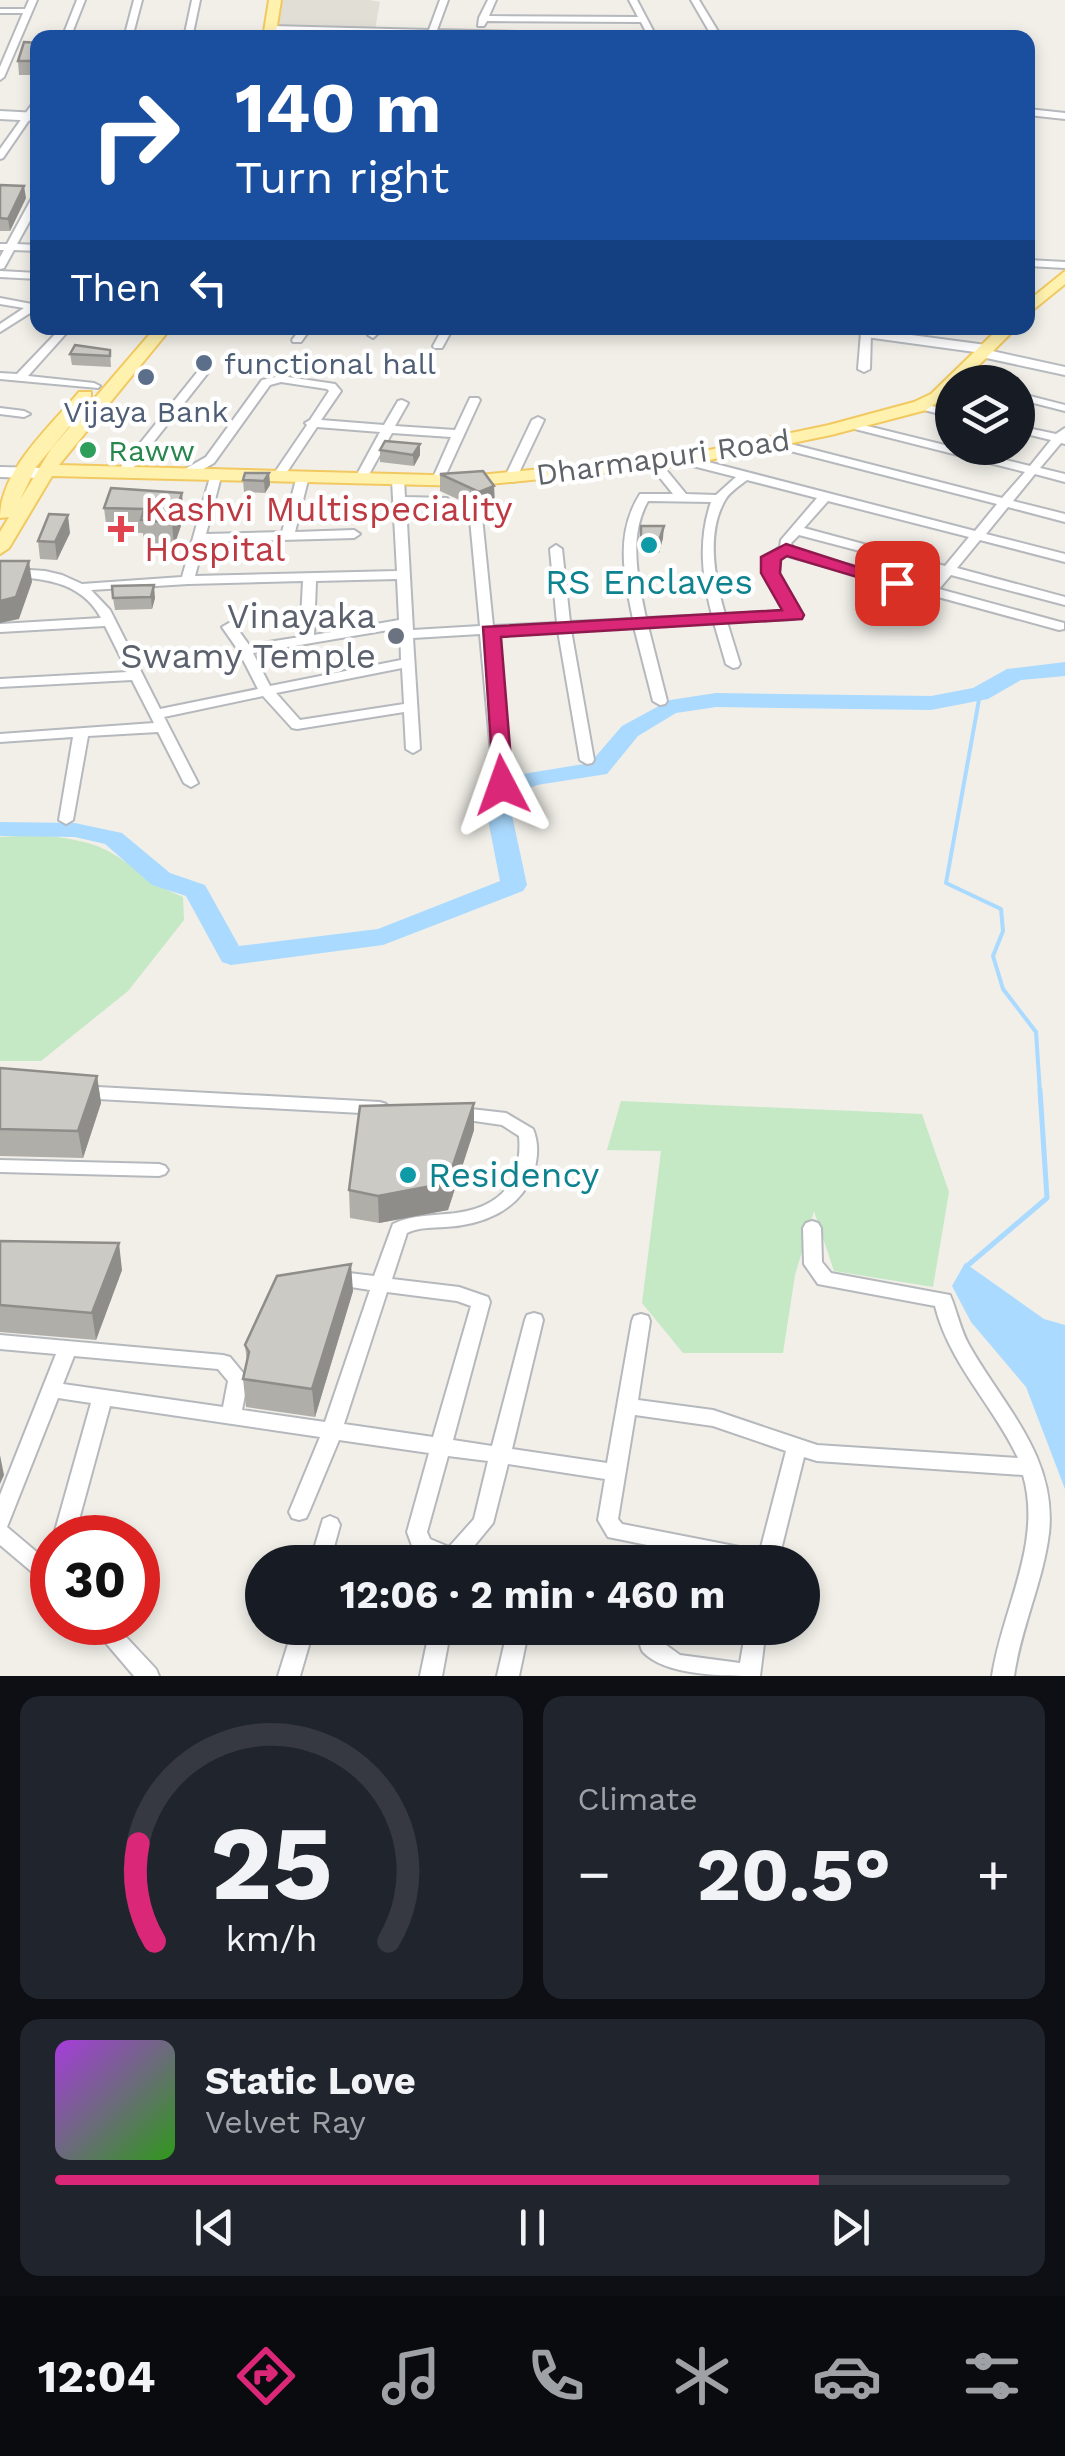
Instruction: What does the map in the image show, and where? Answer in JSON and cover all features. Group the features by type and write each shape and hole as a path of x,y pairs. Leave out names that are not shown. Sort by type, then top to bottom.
{"main road":[{"path":"256,30 260,0"},
{"path":"270,30 275,0"},
{"path":"1035,302 1065,276"},
{"path":"0,520 94,386 139,335"},
{"path":"0,548 37,469 157,335"},
{"name":"Dharmapuri Road","path":"972,365 1001,335"},
{"name":"Dharmapuri Road","path":"37,469 398,480 510,479 685,460 851,425 920,406 935,397"}],"street":[{"path":"0,77 33,0"},
{"path":"69,30 81,0"},
{"path":"130,30 138,0"},
{"path":"190,30 196,0"},
{"path":"433,30 444,0"},
{"path":"479,30 492,0"},
{"path":"633,0 649,30"},
{"path":"694,0 713,30"},
{"path":"590,4 605,30"},
{"path":"0,12 30,11"},
{"path":"483,18 644,20"},
{"path":"0,47 26,47"},
{"path":"1035,113 1063,117"},
{"path":"0,115 30,117"},
{"path":"0,156 30,119"},
{"path":"0,266 4,247 30,210"},
{"path":"24,220 30,220"},
{"path":"4,247 30,248"},
{"path":"1035,263 1065,265"},
{"path":"0,274 30,276"},
{"path":"0,302 30,305"},
{"path":"0,328 30,311"},
{"path":"20,378 60,335"},
{"path":"296,340 300,335"},
{"path":"438,346 444,335"},
{"path":"864,369 866,335"},
{"path":"894,335 1065,371"},
{"path":"126,470 207,367"},
{"path":"0,376 94,386"},
{"path":"189,472 210,460 269,380 334,388 279,476"},
{"path":"438,480 474,400"},
{"path":"1035,400 1065,408"},
{"path":"361,478 402,402"},
{"path":"920,406 935,410"},
{"path":"0,412 24,414"},
{"path":"510,479 538,420"},
{"path":"312,424 458,434"},
{"path":"851,425 1065,478"},
{"path":"1035,432 1063,437"},
{"path":"930,592 974,535 1063,437"},
{"path":"771,442 1065,518"},
{"path":"685,460 1065,558"},
{"path":"0,464 37,469"},
{"path":"655,464 680,496"},
{"path":"0,472 37,469"},
{"path":"188,580 216,473"},
{"path":"733,664 708,561 718,498 744,475"},
{"path":"288,536 303,476"},
{"path":"398,480 413,749"},
{"path":"244,650 407,629 490,631 794,615 770,573 771,557 786,549 796,530 826,496"},
{"path":"660,701 641,623 629,529 641,498 718,498"},
{"path":"399,501 443,501 451,511 476,517 502,785"},
{"path":"796,530 1065,601"},
{"path":"198,538 354,534"},
{"path":"556,549 564,627 588,760"},
{"path":"786,549 1059,626"},
{"path":"0,572 67,580 86,588 188,580 404,575"},
{"path":"308,640 310,577"},
{"path":"86,588 109,622 191,783"},
{"path":"0,628 109,622"},
{"path":"229,626 266,691 297,726 411,707"},
{"path":"0,738 160,721 266,691 409,662"},
{"path":"0,682 138,676"},
{"path":"66,820 81,732"},
{"path":"58,1090 400,1110"},
{"path":"299,1512 403,1226 470,1218 503,1204 524,1183 531,1154 527,1133 516,1124 488,1116 435,1112"},
{"path":"0,1166 159,1170"},
{"path":"812,1228 813,1264 825,1279 943,1300 945,1317 960,1347 1008,1415 1032,1467 1038,1492 1038,1533 1003,1676"},
{"path":"332,1278 458,1294 482,1302 417,1536 421,1545"},
{"path":"465,1545 484,1523 534,1320"},
{"path":"641,1321 610,1527 649,1545"},
{"path":"0,1342 223,1362 238,1378 231,1416"},
{"path":"0,1521 68,1347"},
{"path":"53,1390 616,1472"},
{"path":"69,1515 103,1398"},
{"path":"627,1406 713,1418 796,1450 1032,1467"},
{"path":"771,1545 796,1450"},
{"path":"325,1545 330,1525"},
{"path":"0,1534 30,1558"},
{"path":"119,1645 148,1676"},
{"path":"289,1676 298,1645"},
{"path":"431,1676 437,1645"},
{"path":"508,1676 514,1645"},
{"path":"651,1645 663,1668 748,1675 753,1645"}],"shaded area":[{"path":"282,0 380,2 375,30 275,28"}],"green space":[{"path":"42,835 106,850 183,897 184,920 128,991 41,1061 0,1061 0,837"},
{"path":"621,1101 922,1114 949,1192 933,1287 834,1271 814,1211 795,1275 783,1353 683,1353 642,1303 661,1151 607,1150"}],"water":[{"path":"965,1263 1044,1319 1065,1325 1065,1489 1026,1387 971,1322 952,1286"}],"building":[{"path":"24,42 30,42 30,61 18,61"},
{"path":"0,185 24,186 8,219 0,218"},
{"path":"75,345 110,350 110,356 70,354"},
{"path":"385,441 420,444 413,455 380,450"},
{"path":"483,471 494,486 479,492 440,474"},
{"path":"245,473 269,473 264,481 243,480"},
{"path":"111,488 182,493 172,523 141,520 144,509 104,508"},
{"path":"49,514 68,515 55,542 38,541"},
{"path":"641,526 664,526 659,541 641,541"},
{"path":"0,561 29,561 16,597 0,601"},
{"path":"154,585 151,597 113,598 112,586"},
{"path":"0,1068 97,1076 78,1131 0,1129"},
{"name":"Residency","path":"474,1103 447,1183 378,1196 349,1190 360,1106"},
{"path":"0,1241 119,1243 92,1313 0,1305"},
{"path":"351,1264 312,1389 243,1379 249,1352 245,1345 277,1276"}],"waterway":[{"path":"0,829 75,830 113,838 161,879 196,891 231,956 383,937 514,885 495,794 532,779 598,769 630,731 670,707 716,700 931,703 980,694 1015,674 1065,669"},
{"path":"980,694 946,883 1001,909 1003,931 993,956 1003,989 1036,1032 1040,1093"},
{"path":"967,1266 1047,1198 1040,1090"}],"place":[{"name":"functional hall","path":"204,363"},
{"name":"Vijaya Bank","path":"146,377"},
{"name":"Raww","path":"88,450"},
{"name":"Kashvi Multispeciality Hospital","path":"121,529"},
{"name":"RS Enclaves","path":"649,545"},
{"name":"Vinayaka Swamy Temple","path":"396,636"},
{"name":"Residency","path":"408,1175"}],"route":[{"path":"502,785 490,631 794,615 770,573 771,557 786,549 798,556 897,583"}]}
